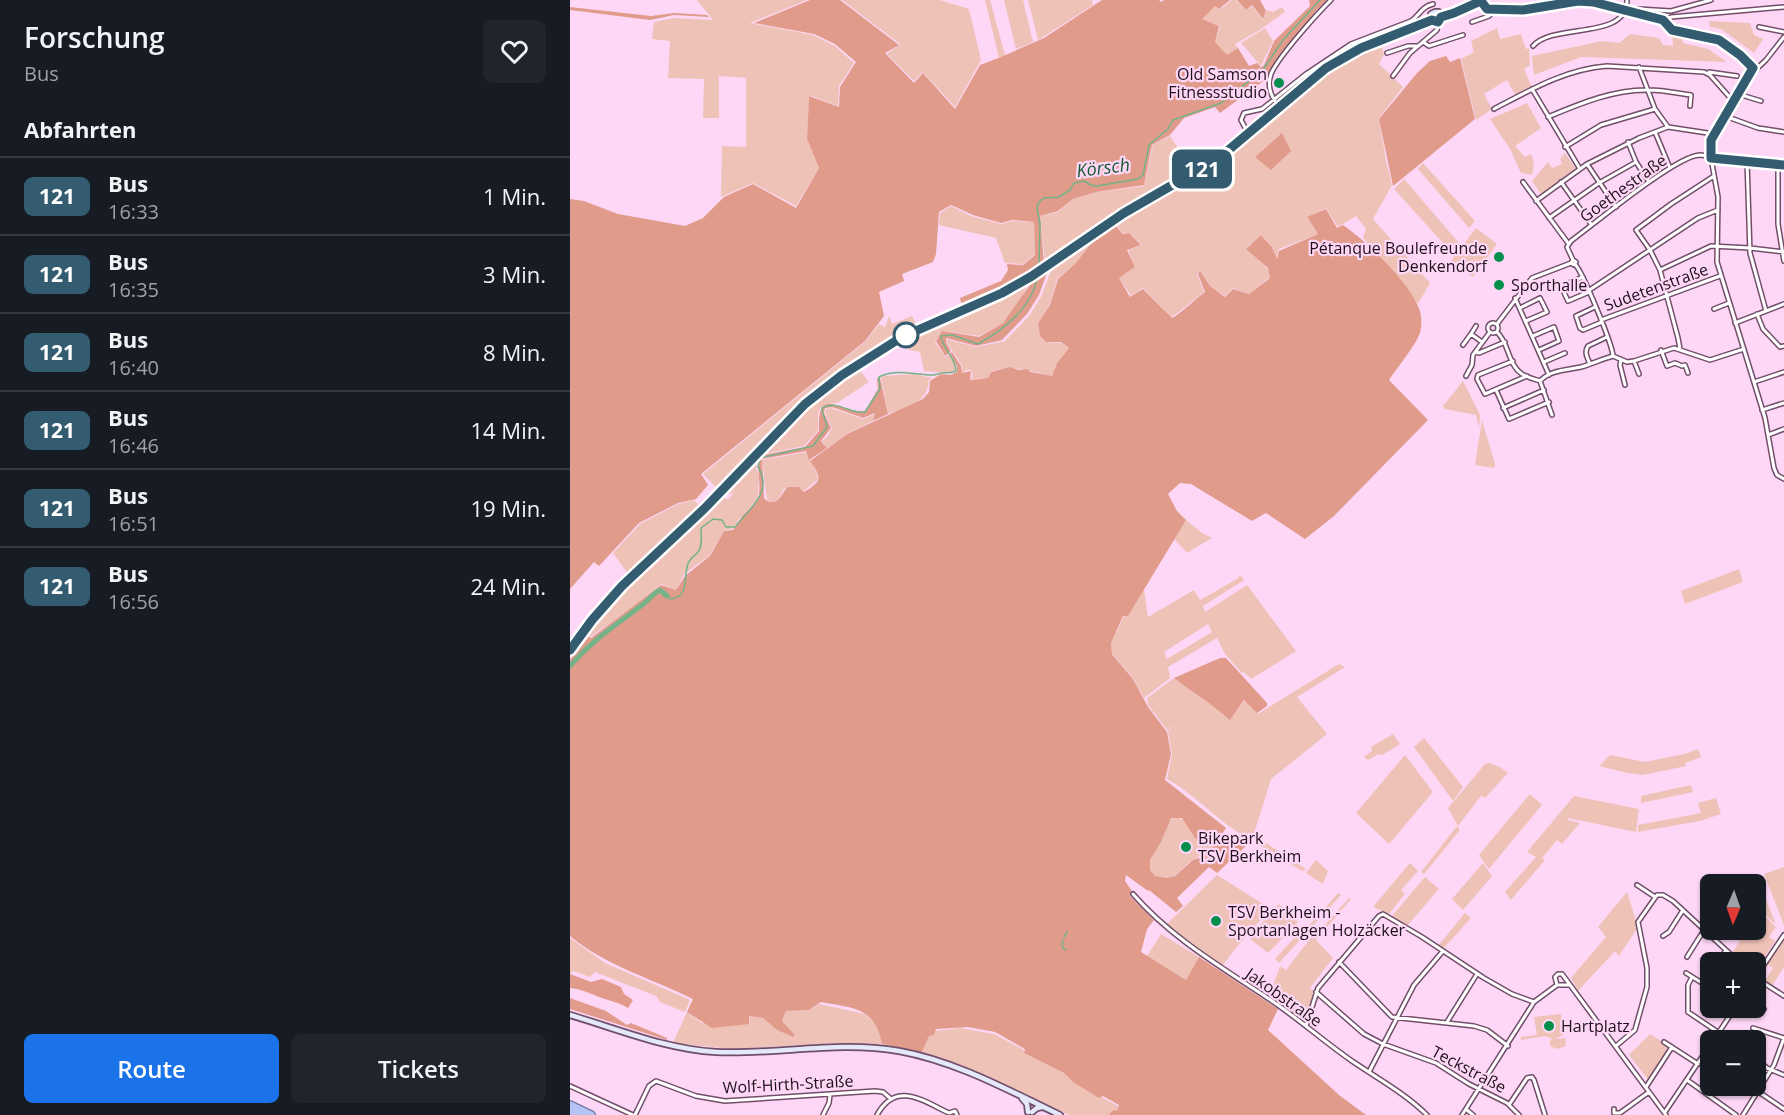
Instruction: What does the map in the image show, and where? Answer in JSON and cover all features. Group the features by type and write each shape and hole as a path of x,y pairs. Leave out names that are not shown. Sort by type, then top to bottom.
{"highway":[{"path":"570,1105 591,1115"},
{"path":"570,1111 578,1115"}],"main road":[{"path":"570,650 592,620 622,586 704,509 805,404 827,385 902,337 1002,293 1032,276 1124,213 1210,164 1314,77 1346,56 1381,39 1440,19 1481,0"},
{"path":"1432,20 1431,14 1435,12 1439,12 1440,19"},
{"path":"570,1015 651,1041 702,1051 744,1052 849,1046 898,1051 952,1066 1060,1115"},
{"path":"1021,1096 1027,1104 1029,1114"},
{"path":"1029,1114 1034,1103"},
{"path":"1029,1114 1037,1108 1044,1107"}],"street":[{"path":"1275,101 1269,82 1272,71 1331,0"},
{"path":"1481,0 1484,7 1523,10 1578,1 1593,2 1665,21 1671,18 1784,8"},
{"path":"1533,46 1542,39 1556,34 1609,24 1621,18 1626,11 1627,0"},
{"path":"1634,13 1638,9 1671,11 1711,0"},
{"path":"1248,134 1241,120 1244,113 1262,110 1306,74 1352,44 1411,21 1422,8 1432,2 1435,12"},
{"path":"1472,22 1489,16 1495,9"},
{"path":"1393,76 1418,46 1437,30 1440,19"},
{"path":"1665,21 1672,30 1719,40 1752,65 1753,70"},
{"path":"1759,27 1784,32"},
{"path":"1423,42 1429,46 1463,35"},
{"path":"1784,37 1766,60 1753,70 1714,134 1709,147 1718,210 1717,262 1720,276 1762,410 1774,470 1784,479"},
{"path":"1387,53 1408,45 1418,46"},
{"path":"1494,110 1558,77 1594,67 1640,67 1737,76"},
{"path":"1640,67 1655,110 1668,127"},
{"path":"1704,72 1710,75 1733,101"},
{"path":"1532,89 1580,169"},
{"path":"1548,117 1578,104 1606,96 1647,90 1691,95 1690,106"},
{"path":"1738,94 1761,101"},
{"path":"1566,147 1601,125 1655,110"},
{"path":"1725,116 1758,128 1784,132"},
{"path":"1536,201 1587,164 1628,142 1668,127 1714,134"},
{"path":"1655,132 1670,168"},
{"path":"1628,142 1636,162 1649,182"},
{"name":"Goethestraße","path":"1568,243 1649,182 1692,155 1784,165"},
{"path":"1747,161 1750,254 1766,311"},
{"path":"1549,218 1599,183 1636,162"},
{"path":"1587,164 1616,207"},
{"path":"1778,164 1778,224 1784,261"},
{"path":"1680,349 1660,270 1650,249 1636,230 1714,176"},
{"path":"1523,182 1568,243 1567,247 1573,263 1595,307 1613,356"},
{"path":"1561,182 1592,225"},
{"path":"1778,198 1784,198"},
{"path":"1582,277 1561,286 1568,301 1588,291 1698,218 1718,210"},
{"path":"1778,224 1784,225"},
{"path":"1660,270 1705,248 1750,248 1783,252"},
{"path":"1552,415 1540,381 1517,370 1505,342 1497,332 1497,324 1532,278 1537,274 1573,263"},
{"name":"Sudetenstraße","path":"1595,307 1576,316 1583,330 1720,276"},
{"path":"1515,298 1549,375"},
{"path":"1520,308 1540,298 1547,312 1526,321"},
{"path":"1714,309 1729,303"},
{"path":"1735,322 1783,304 1784,310"},
{"path":"1757,314 1763,329 1782,346"},
{"path":"1490,332 1488,328 1490,324 1497,324"},
{"path":"1463,345 1476,326"},
{"path":"1533,336 1554,327 1559,341 1539,350"},
{"path":"1490,332 1497,332"},
{"path":"1466,376 1476,351 1490,332"},
{"path":"1471,334 1482,342"},
{"path":"1590,364 1586,348 1607,337"},
{"path":"1476,351 1479,353 1505,342"},
{"path":"1540,381 1549,375 1613,356 1621,360 1634,361 1661,350 1674,348 1710,360 1744,349"},
{"path":"1661,350 1666,366 1675,363 1685,365 1688,373"},
{"path":"1544,362 1565,354"},
{"path":"1621,360 1625,385"},
{"path":"1513,361 1479,375 1478,379 1485,394 1527,376"},
{"path":"1634,361 1639,374"},
{"path":"1754,382 1784,372"},
{"path":"1496,390 1509,419 1549,402"},
{"path":"1503,408 1544,390"},
{"path":"1762,410 1784,403"},
{"path":"1768,435 1784,429"},
{"path":"1637,885 1655,897"},
{"name":"Jakobstraße","path":"1133,894 1160,922 1193,949 1306,1026 1416,1105 1426,1115"},
{"path":"1616,1046 1635,1030 1644,998 1647,968 1638,922 1655,897 1661,894 1672,900 1700,926"},
{"path":"1663,936 1669,932 1683,910"},
{"path":"1306,1026 1316,992 1338,962 1383,914 1512,994 1534,1002"},
{"path":"1766,961 1784,935"},
{"path":"1687,957 1700,936"},
{"path":"1715,940 1726,950"},
{"path":"1369,1072 1414,985 1443,951"},
{"path":"1338,962 1384,1011 1397,1018 1447,1022 1483,1029 1508,1046"},
{"path":"1686,973 1700,982"},
{"path":"1447,1022 1478,974"},
{"path":"1557,985 1555,977 1560,974 1564,976 1665,1114 1700,1061"},
{"path":"1692,977 1688,985 1688,1012 1715,1030"},
{"path":"1462,1115 1534,1002 1557,985 1564,983 1570,985"},
{"path":"1766,984 1784,996"},
{"name":"Teckstraße","path":"1316,992 1356,1028 1383,1044 1436,1063 1509,1105 1519,1115"},
{"path":"1753,1028 1784,1038 1772,1070 1766,1079"},
{"path":"1665,1042 1698,1064"},
{"path":"1646,1087 1672,1047"},
{"path":"1766,1066 1784,1075"},
{"path":"1509,1105 1528,1078 1533,1077 1545,1115"},
{"path":"1687,1080 1736,1115"},
{"name":"Wolf-Hirth-Straße","path":"634,1115 649,1086 656,1082 696,1096 725,1101 878,1091 884,1092 891,1099 898,1096 911,1096 949,1114 954,1110 957,1115"},
{"path":"570,1086 634,1115"},
{"path":"1614,1109 1614,1113 1620,1113 1649,1092"},
{"path":"823,1115 830,1095"},
{"path":"1743,1115 1755,1096"},
{"path":"1765,1096 1784,1109"},
{"path":"877,1115 884,1104 891,1099"},
{"path":"1467,1110 1473,1115"}],"shaded area":[{"path":"697,0 807,0 750,23 813,35 835,46 854,63 839,86 838,106 809,95 807,139 819,168 796,206 753,183 721,197 722,146 746,147 746,78 719,76 719,118 703,118 704,79 668,78 670,41 652,39 654,22 674,18 713,20"},
{"path":"810,0 840,0 899,45 885,53 914,83 923,73 955,109 980,65 1044,38 1102,0 1159,0 1161,2 1164,0 1230,0 1219,9 1215,6 1202,19 1219,26 1215,42 1227,55 1238,48 1249,66 1257,63 1261,67 1243,82 1264,65 1274,41 1310,6 1309,0 1327,0 1315,12 1265,80 1220,113 1215,107 1184,118 1170,135 1152,145 1144,185 1096,192 1073,199 1058,211 1040,216 1044,264 1027,274 992,292 961,303 960,298 1001,281 1008,270 1007,264 1023,265 1035,255 1034,222 1012,220 1001,223 973,215 951,205 939,212 936,254 933,262 902,274 904,281 879,292 884,316 865,341 701,474 708,485 696,499 678,503 639,523 599,566 594,562 570,589 570,199 584,201 618,214 685,226 703,218 724,197 753,184 796,208 819,168 807,139 809,96 839,107 840,87 856,62 835,44 814,34 754,23"},
{"path":"842,0 940,0 969,9 981,60 955,107 923,72 914,81 887,54 900,44"},
{"path":"985,0 990,0 1005,55 999,58"},
{"path":"1004,0 1023,0 1033,42 1016,49"},
{"path":"1028,0 1092,0 1093,5 1038,40"},
{"path":"1232,0 1236,0 1246,10 1252,6 1263,20 1267,10 1273,12 1282,7 1285,12 1235,44 1238,48 1227,56 1215,42 1220,26 1201,19 1215,6 1219,10"},
{"path":"1237,0 1260,0 1266,11 1263,19 1252,5 1246,10"},
{"path":"570,7 651,16 674,13 709,17 674,15 650,20 570,10"},
{"path":"1709,21 1750,23 1754,35 1763,39 1754,53 1721,29 1710,27"},
{"path":"1265,28 1273,41 1261,66 1241,43"},
{"path":"1497,28 1500,39 1521,34 1526,49 1529,48 1530,65 1524,69 1532,88 1516,96 1507,80 1484,94 1492,109 1476,120 1461,59 1474,52 1471,41"},
{"path":"1672,33 1681,35 1683,43 1708,49 1727,62 1581,57 1534,75 1532,56 1602,41 1619,43 1630,34 1659,38 1663,45 1673,46"},
{"path":"1380,42 1384,54 1379,64 1403,87 1379,118 1392,185 1373,219 1430,283 1418,304 1363,238 1366,229 1356,216 1338,227 1326,208 1307,218 1318,234 1279,249 1276,260 1273,247 1261,235 1246,248 1268,269 1270,277 1249,294 1233,288 1225,296 1210,286 1200,271 1197,274 1204,292 1171,317 1143,288 1131,296 1119,278 1135,267 1128,250 1142,245 1129,233 1123,233 1115,224 1107,227 1144,203 1215,164 1305,87 1353,54"},
{"path":"1446,56 1450,62 1460,58 1475,119 1393,186 1379,119 1417,73 1430,61"},
{"path":"1527,103 1541,128 1515,146 1525,157 1531,154 1534,162 1532,175 1521,173 1510,149 1490,119"},
{"path":"1282,133 1291,151 1271,170 1255,157"},
{"path":"1170,136 1192,170 1116,213 1045,263 1040,216 1058,212 1073,199 1096,192 1144,186 1153,145"},
{"path":"1565,153 1576,169 1541,194 1532,181 1548,162 1552,168 1562,164 1560,159"},
{"path":"1423,163 1475,221 1469,228 1418,169"},
{"path":"1404,179 1459,243 1452,253 1394,189"},
{"path":"951,206 971,216 1001,224 1012,221 1034,222 1035,254 1023,264 1005,263 996,238 939,225 940,213"},
{"path":"1326,209 1337,228 1343,225 1385,262 1405,285 1418,306 1421,320 1420,333 1389,380 1428,420 1334,516 1305,539 1266,513 1252,521 1191,484 1180,483 1168,494 1177,511 1186,520 1128,616 1123,616 1111,643 1112,654 1133,679 1148,707 1167,732 1171,754 1165,780 1226,828 1217,842 1203,843 1195,838 1182,818 1171,818 1150,860 1150,870 1155,876 1167,878 1175,876 1193,860 1204,856 1224,837 1233,842 1239,836 1247,841 1247,845 1217,873 1209,867 1177,898 1183,906 1176,912 1126,875 1125,881 1132,891 1130,896 1154,920 1147,929 1141,952 1186,980 1199,957 1278,1009 1268,1030 1339,1095 1366,1115 1109,1115 1112,1111 1117,1110 1119,1105 1103,1096 1099,1098 1073,1082 1064,1073 1024,1053 1025,1049 995,1032 968,1027 936,1029 934,1035 929,1036 922,1052 882,1044 874,1023 861,1011 821,1002 809,1010 786,1011 782,1021 795,1035 793,1037 777,1030 763,1018 749,1016 749,1024 712,1028 687,1012 693,999 598,956 570,936 570,660 587,636 591,638 661,585 676,590 685,576 710,556 724,531 733,530 743,515 759,499 758,463 763,455 805,447 819,431 819,416 826,404 865,411 878,389 877,378 880,378 888,414 873,421 875,413 863,418 832,407 825,408 824,413 831,428 821,441 827,448 809,460 806,451 762,459 764,498 767,501 778,500 788,487 799,487 804,492 818,479 817,471 810,461 847,434 923,399 929,392 930,381 941,374 950,375 957,372 957,366 950,353 952,352 961,366 962,373 971,371 970,380 988,378 991,372 1010,367 1052,376 1057,363 1069,348 1061,342 1046,342 1040,336 1038,323 1050,305 1058,279 1075,264 1103,230 1115,225 1123,234 1129,233 1141,245 1127,250 1135,267 1119,278 1130,297 1143,289 1172,318 1205,292 1198,274 1200,271 1210,286 1225,297 1233,289 1249,294 1270,278 1268,268 1246,249 1261,235 1272,247 1277,259 1279,251 1318,234 1307,217"},
{"path":"1476,228 1497,244 1473,277 1451,261"},
{"path":"1102,230 1075,264 1057,279 1050,304 1038,323 1040,336 1046,342 1061,343 1069,348 1057,363 1052,376 1015,368 991,371 988,378 970,379 973,376 971,370 962,373 962,366 946,339 976,347 1005,341 1029,316 1041,297 1056,263"},
{"path":"1048,270 1039,295 1027,314 1002,340 976,346 946,338 951,351 945,356 936,341 942,331 979,337 1003,323 1034,279"},
{"path":"1031,279 1020,300 1003,323 979,336 942,331 935,342 945,357 949,354 956,366 955,370 950,373 924,371 920,352 909,350 904,343 910,340 908,336 1003,295"},
{"path":"889,316 892,324 912,316 916,324 857,360 822,387 776,429 718,489 703,474 866,341 879,324 885,327"},
{"path":"856,366 869,382 837,403 826,404 820,408 818,431 804,446 764,454 761,452 803,408"},
{"path":"914,374 932,378 929,380 925,394 915,403 888,414 881,378"},
{"path":"1463,381 1480,415 1479,428 1476,415 1445,409 1443,406"},
{"path":"831,408 863,419 875,414 873,421 846,434 827,448 822,441 832,428 825,413 826,409"},
{"path":"1482,420 1495,464 1494,468 1475,465"},
{"path":"806,452 818,479 804,491 799,487 788,487 783,490 779,499 773,502 767,500 762,460"},
{"path":"755,459 758,461 756,468 759,476 758,499 732,529 724,531 709,556 684,574 676,590 661,584 590,637 586,635 570,657 576,643 612,600 722,494 727,500 734,493 728,494 726,490"},
{"path":"694,500 701,507 629,575 613,553 640,524 678,504"},
{"path":"1186,520 1212,538 1187,553 1174,539"},
{"path":"1739,569 1743,582 1685,604 1681,591"},
{"path":"1240,575 1244,580 1203,606 1205,612 1247,585 1296,651 1251,679 1244,672 1242,673 1225,654 1217,638 1168,667 1170,678 1144,698 1133,678 1112,653 1111,643 1124,616 1128,616 1144,589 1148,617 1194,590 1200,600 1237,579","holes":["1208,624 1212,632 1167,659 1164,652"]},
{"path":"1220,658 1226,658 1267,703 1267,706 1257,713 1244,700 1230,720 1174,678"},
{"path":"1339,664 1345,667 1297,697 1327,734 1271,779 1252,840 1240,834 1167,779 1172,754 1168,732 1181,718 1168,731 1148,705 1147,698 1174,678 1230,719 1245,700 1258,714"},
{"path":"1393,734 1400,744 1382,755 1379,754 1368,760 1364,757 1372,751 1371,747"},
{"path":"1424,738 1463,787 1453,801 1414,747"},
{"path":"1698,749 1701,757 1685,763 1686,766 1643,775 1599,766 1610,755 1645,762"},
{"path":"1405,755 1433,792 1389,844 1356,813"},
{"path":"1489,763 1508,773 1485,798 1481,796 1458,826 1448,808 1485,764"},
{"path":"1691,785 1693,792 1641,803 1641,796"},
{"path":"1530,794 1542,805 1489,869 1479,855"},
{"path":"1574,796 1639,809 1636,832 1568,818 1568,820 1580,823 1562,844 1557,840 1542,858 1545,860 1511,900 1505,892 1536,857 1527,852"},
{"path":"1716,798 1721,814 1700,821 1638,832 1638,825 1701,813 1698,803"},
{"name":"Bikepark TSV Berkheim","path":"1175,817 1182,819 1200,841 1217,842 1218,844 1177,874 1169,878 1155,876 1149,868 1150,860 1169,820"},
{"path":"1457,826 1460,830 1424,874 1421,872"},
{"path":"1255,836 1306,869 1302,871 1254,842"},
{"path":"1316,860 1328,871 1323,884 1306,873"},
{"path":"1410,863 1418,871 1401,890 1405,894 1389,914 1373,907"},
{"path":"1483,863 1492,876 1463,910 1452,899"},
{"path":"1784,867 1784,925 1766,874 1764,874"},
{"name":"TSV Berkheim - Sportanlagen Holzäcker","path":"1217,875 1271,909 1222,966 1168,926 1168,923"},
{"path":"1425,877 1439,889 1407,926 1392,916"},
{"path":"1627,892 1638,927 1619,956 1615,951 1578,991 1571,978 1606,937 1598,927"},
{"path":"1338,893 1341,895 1279,963 1275,959"},
{"path":"1349,898 1351,899 1316,940 1333,958 1310,988 1314,991 1306,1022 1303,1022 1269,998 1280,966 1286,970 1313,935 1315,936"},
{"path":"1766,900 1775,922 1766,915"},
{"path":"1279,904 1298,922 1268,953 1250,939 1250,936"},
{"path":"1465,913 1471,918 1443,949 1438,946"},
{"path":"1766,917 1776,927 1769,937 1775,941 1766,955 1766,952 1733,952 1740,940 1766,940"},
{"path":"1161,934 1199,957 1186,980 1147,956"},
{"path":"570,938 605,963 690,1000 685,1012 660,1002 656,996 595,972 590,977 573,971 570,974"},
{"path":"1784,938 1784,967 1772,986 1766,979 1773,968 1767,964"},
{"path":"570,974 591,982 602,979 621,987 624,994 633,1000 628,1008 585,991 570,988"},
{"path":"570,998 606,1011 627,1025 631,1023 667,1038 667,1040 570,1009"},
{"path":"819,1004 865,1014 879,1027 882,1044 836,1043 733,1049 673,1043 687,1012 702,1023 750,1023 749,1016 763,1018 777,1030 793,1037 795,1035 782,1021 786,1011 809,1010"},
{"name":"Hartplatz","path":"1561,1014 1564,1034 1556,1039 1565,1038 1566,1046 1557,1049 1550,1046 1550,1040 1553,1039 1545,1036 1521,1040 1521,1037 1537,1035 1534,1017"},
{"path":"960,1028 994,1034 1024,1050 1024,1053 1064,1073 1073,1082 1118,1106 1117,1110 1109,1115 1069,1115 978,1073 922,1052 929,1036 934,1035 935,1031"},
{"path":"1650,1034 1670,1047 1649,1081 1629,1055"}],"waterway":[{"name":"Körsch","path":"1039,268 1040,224 1037,208 1039,202 1044,198 1059,197 1070,190 1074,183 1084,181 1097,186 1138,179 1143,175 1149,145 1168,129 1173,120 1221,103 1262,71 1283,40 1320,0"},
{"name":"Körsch","path":"667,596 671,599 676,598 683,591 688,563 701,547 701,528 713,519 722,520 726,527 735,527 758,500 763,484 758,467 760,458 813,446 827,427 822,408 833,405 865,412 880,389 879,377 885,374 933,375 956,371 954,361 941,336 952,335 978,344 988,338 1008,324 1024,306 1031,296 1038,273"},
{"name":"Körsch","path":"570,666 596,640 655,593 660,590 667,596"},
{"path":"1064,937 1067,932"},
{"path":"1063,940 1062,946 1065,950"}],"bus line":[{"name":"121","path":"570,650 592,620 622,586 704,509 805,404 827,385 902,337 1002,293 1047,267 1124,213 1219,158 1326,68 1381,39 1432,20 1438,22 1441,17 1481,1 1487,9 1523,10 1586,1 1663,20 1672,30 1719,40 1752,65 1753,70 1711,140 1709,152 1711,158 1784,165"}],"place":[{"name":"Old Samson Fitnessstudio","path":"1279,83"},
{"name":"Pétanque Boulefreunde Denkendorf","path":"1499,257"},
{"name":"Sporthalle","path":"1499,285"},
{"name":"Bikepark TSV Berkheim","path":"1186,847"},
{"name":"TSV Berkheim - Sportanlagen Holzäcker","path":"1216,921"},
{"name":"Hartplatz","path":"1549,1026"}]}
